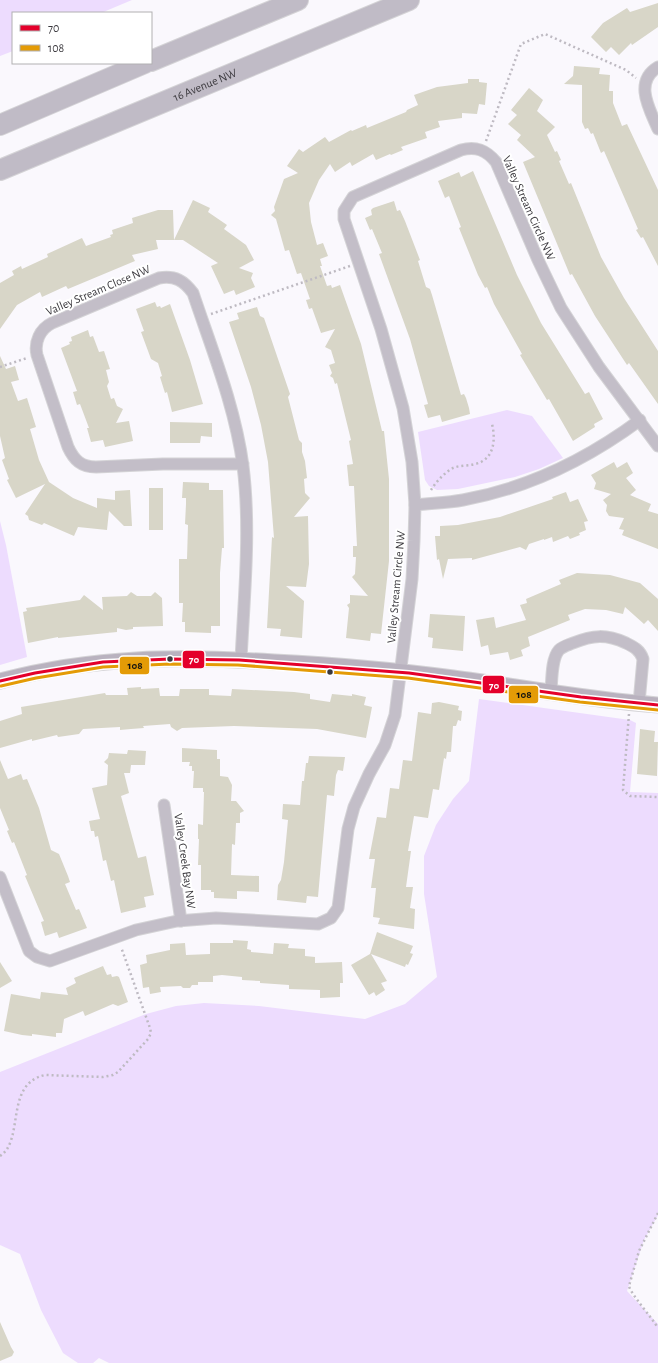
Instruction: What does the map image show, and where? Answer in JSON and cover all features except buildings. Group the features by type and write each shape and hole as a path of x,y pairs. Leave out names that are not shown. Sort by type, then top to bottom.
{"highway":[{"path":"152,61 298,0"},
{"name":"16 Avenue NW","path":"0,170 410,0"},
{"path":"0,125 143,64"}],"street":[{"path":"658,68 650,74 645,85 645,99 658,130"},
{"name":"Valley Stream Circle NW","path":"0,877 29,951 37,957 46,960 57,960 136,930 181,921 216,918 318,924 331,918 338,908 348,829 354,807 369,774 385,745 395,715 414,558 415,504 412,462 399,394 381,329 344,219 344,211 353,197 461,150 469,148 482,150 488,153 496,162 538,260 561,308 599,367 658,446"},
{"name":"Valley Stream Close NW","path":"241,660 246,531 243,464 234,419 193,293 187,284 174,277 159,278 47,326 37,341 37,355 68,447 73,457 84,466 96,468 163,464 243,464"},
{"path":"415,504 462,500 519,486 543,477 592,453 640,420"},
{"path":"551,692 555,657 559,650 584,638 602,635 616,638 635,648 641,654 643,660 634,702"},
{"path":"0,681 59,667 114,660 241,660 359,667 658,705"},
{"name":"Valley Creek Bay NW","path":"164,806 181,921"}],"path":[{"path":"482,150 521,44 545,34 626,70 645,85"},
{"path":"201,318 358,263"},
{"path":"0,367 37,355"},
{"path":"431,490 440,478 452,469 476,464 489,456 494,446 495,434 492,424"},
{"path":"634,702 623,790 630,796 658,797"},
{"path":"0,1156 8,1149 20,1099 28,1083 38,1076 45,1075 103,1077 113,1075 126,1063 151,1033 117,937"},
{"path":"658,1213 639,1251 629,1286 630,1291 643,1305 658,1328"}],"shaded area":[{"path":"0,0 132,0 103,12 12,12 12,51 0,56"},
{"path":"507,410 532,416 563,458 539,469 515,477 458,489 437,490 429,486 425,480 418,432"},
{"path":"0,521 6,545 27,657 0,665"},
{"path":"479,699 630,720 636,723 630,792 658,793 658,1215 644,1240 627,1291 658,1324 658,1363 109,1363 99,1358 93,1363 78,1363 63,1353 41,1310 20,1254 0,1245 0,1072 146,1014 176,1006 204,1003 259,1006 365,1019 405,1004 437,977 424,894 424,856 436,825 453,799 469,781"}],"transit line":[{"name":"70","path":"0,681 35,673 103,662 170,659 239,660 409,673 581,697 658,705"},
{"name":"108","path":"1,686 36,678 103,667 170,664 238,665 408,678 580,702 658,710"}]}
